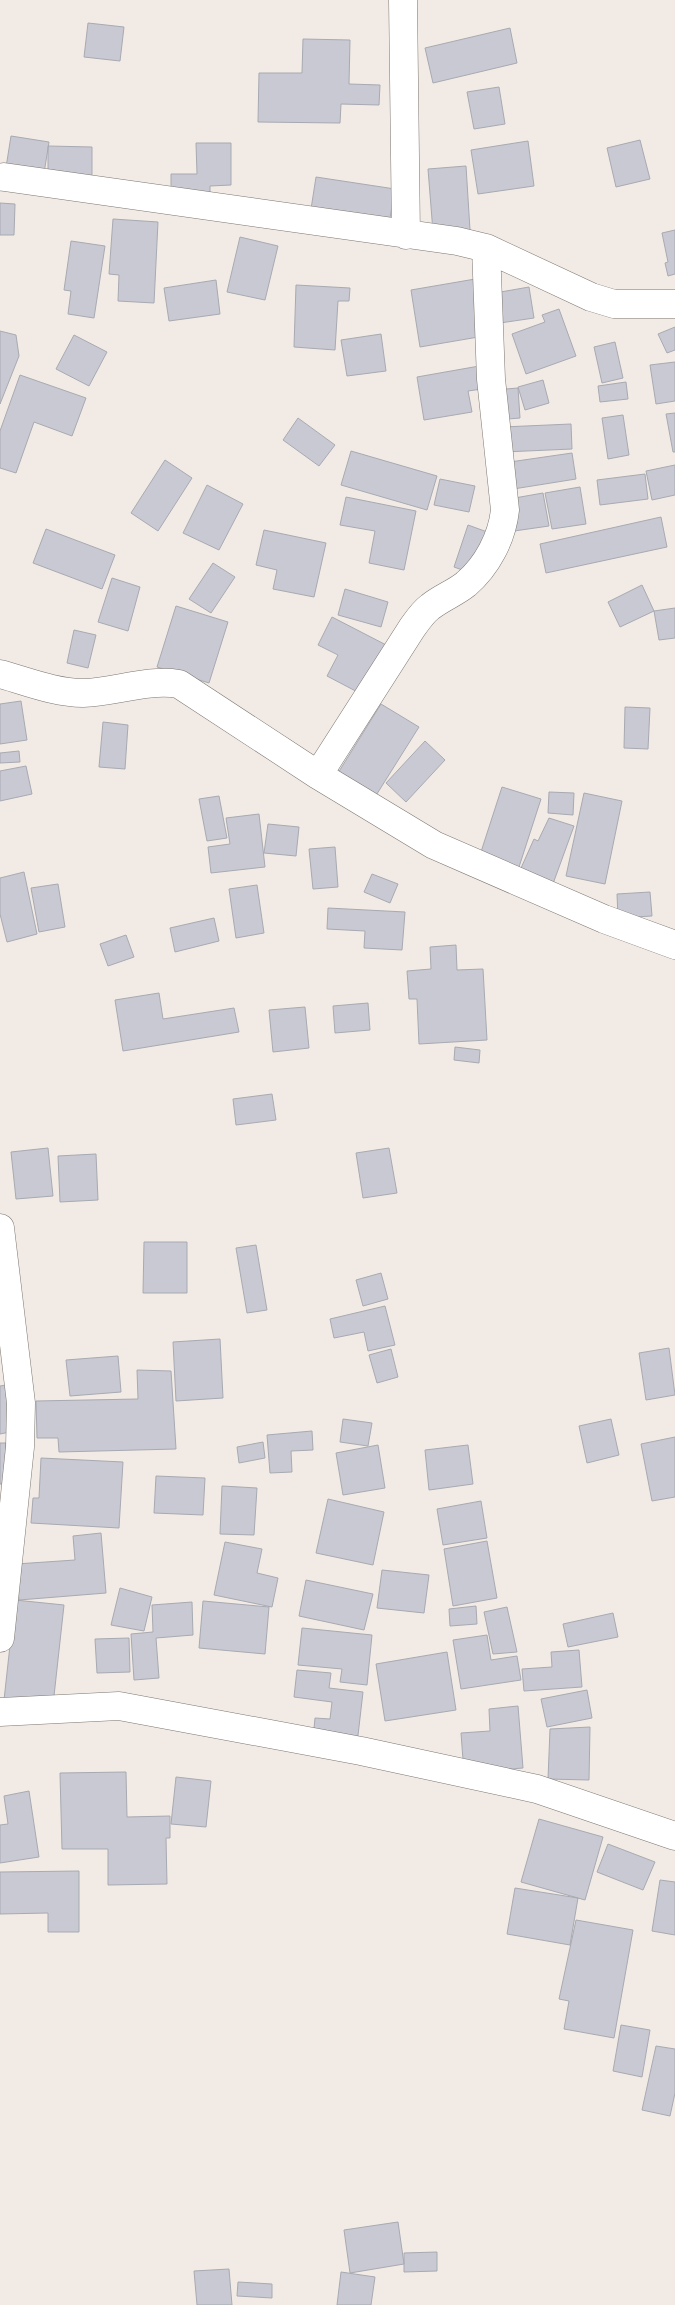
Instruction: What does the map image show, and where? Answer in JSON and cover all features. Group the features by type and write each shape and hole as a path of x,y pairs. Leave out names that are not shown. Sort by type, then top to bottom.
{"street":[{"path":"403,0 406,235"},
{"path":"4,177 457,241 486,248 591,297 614,304 675,304"},
{"path":"318,775 412,628 428,608 476,575 503,529 505,510 491,379 486,248"},
{"path":"0,674 67,692 110,691 152,684 179,684 318,775 434,844 604,919 675,945"},
{"path":"0,1228 21,1402 20,1447 0,1638"},
{"path":"0,1712 119,1706 361,1751 537,1790 675,1836"}],"building":[{"path":"88,23 124,27 120,61 84,57"},
{"path":"510,28 517,63 433,83 425,48"},
{"path":"303,39 350,40 349,84 380,85 379,105 341,104 340,123 258,122 259,73 302,73"},
{"path":"499,87 505,124 474,129 467,92"},
{"path":"11,136 49,142 42,186 4,180"},
{"path":"640,140 650,179 616,187 607,148"},
{"path":"528,141 534,186 478,194 471,150"},
{"path":"196,143 231,143 231,185 210,186 210,213 171,213 171,174 197,174"},
{"path":"48,146 92,147 92,189 48,188"},
{"path":"466,166 470,230 433,232 428,169"},
{"path":"316,177 395,189 387,235 309,222"},
{"path":"0,203 15,204 14,235 0,235"},
{"path":"113,219 158,222 154,303 118,301 119,275 109,274"},
{"path":"675,230 675,274 668,276 665,263 668,262 662,233"},
{"path":"240,237 278,246 265,300 227,292"},
{"path":"71,241 105,246 94,318 68,314 71,291 64,290"},
{"path":"481,278 490,335 420,347 411,290"},
{"path":"216,280 220,314 169,321 164,288"},
{"path":"296,285 350,288 349,301 338,301 335,350 294,347"},
{"path":"529,287 534,318 500,323 495,293"},
{"path":"559,309 576,356 526,374 512,334 545,322 542,315"},
{"path":"675,327 675,350 667,353 658,334"},
{"path":"0,331 16,335 19,356 0,404"},
{"path":"381,334 386,371 347,376 341,340"},
{"path":"74,335 107,352 89,386 56,369"},
{"path":"615,342 623,378 602,383 594,347"},
{"path":"675,362 675,401 656,404 650,365"},
{"path":"485,365 489,388 468,391 472,412 424,420 417,377"},
{"path":"20,375 86,398 72,436 34,422 16,473 0,468 0,431"},
{"path":"543,380 549,403 525,410 518,387"},
{"path":"626,382 628,399 600,402 598,386"},
{"path":"518,388 520,418 497,420 494,390"},
{"path":"675,413 675,452 673,452 666,414"},
{"path":"623,415 629,455 608,459 602,418"},
{"path":"298,418 335,445 319,466 283,440"},
{"path":"571,424 572,449 504,452 503,427"},
{"path":"351,451 437,476 427,510 341,485"},
{"path":"572,453 576,479 507,490 503,463"},
{"path":"165,460 192,478 158,531 131,513"},
{"path":"675,465 675,495 652,500 646,471"},
{"path":"645,474 648,499 600,505 597,480"},
{"path":"440,479 475,486 469,512 434,505"},
{"path":"207,485 243,504 219,550 183,533"},
{"path":"580,487 586,524 552,529 545,493"},
{"path":"543,493 549,526 514,531 509,499"},
{"path":"346,497 416,511 404,570 369,563 375,531 340,525"},
{"path":"661,517 667,547 546,573 540,544"},
{"path":"468,525 490,533 476,575 454,567"},
{"path":"46,529 115,555 102,589 33,563"},
{"path":"264,530 326,543 314,597 273,589 277,570 256,565"},
{"path":"213,563 235,577 211,613 189,599"},
{"path":"112,578 140,587 128,631 98,622"},
{"path":"642,585 654,611 620,627 608,602"},
{"path":"345,589 388,602 381,627 338,615"},
{"path":"176,606 228,622 209,683 157,667"},
{"path":"675,608 675,638 659,640 654,611"},
{"path":"332,617 392,648 367,697 327,676 338,655 318,645"},
{"path":"74,630 96,635 88,668 67,663"},
{"path":"21,701 27,740 0,744 0,704"},
{"path":"381,704 419,727 375,797 338,773"},
{"path":"625,707 650,708 648,749 624,748"},
{"path":"103,722 128,725 125,769 99,767"},
{"path":"425,741 445,760 406,802 386,783"},
{"path":"19,751 20,762 0,763 0,753"},
{"path":"26,766 32,794 0,801 0,771"},
{"path":"502,787 541,799 518,870 479,858"},
{"path":"549,792 574,793 573,815 548,813"},
{"path":"584,793 622,801 605,884 566,876"},
{"path":"219,796 227,838 207,841 199,799"},
{"path":"259,814 265,867 211,873 208,847 230,844 226,818"},
{"path":"549,818 574,826 550,892 517,877 534,839 538,841"},
{"path":"268,824 299,827 296,856 264,853"},
{"path":"335,847 338,887 313,889 309,849"},
{"path":"24,872 37,934 7,942 0,914 0,878"},
{"path":"372,874 398,884 390,903 364,892"},
{"path":"58,884 65,927 39,932 31,888"},
{"path":"257,885 264,933 236,938 229,889"},
{"path":"650,892 652,916 618,918 617,894"},
{"path":"328,908 405,912 402,950 364,948 365,931 327,929"},
{"path":"214,918 219,941 175,952 170,928"},
{"path":"126,935 134,957 108,966 100,944"},
{"path":"456,945 457,970 483,969 487,1040 419,1044 417,999 409,999 407,971 431,969 430,947"},
{"path":"159,993 163,1019 234,1008 239,1032 123,1051 115,1000"},
{"path":"368,1003 370,1030 335,1033 333,1006"},
{"path":"305,1007 309,1048 273,1052 269,1010"},
{"path":"455,1047 480,1050 479,1063 454,1060"},
{"path":"272,1094 276,1120 236,1125 233,1099"},
{"path":"48,1148 53,1196 16,1199 11,1152"},
{"path":"389,1148 397,1193 363,1198 356,1153"},
{"path":"96,1154 98,1200 60,1202 58,1156"},
{"path":"144,1242 187,1242 187,1293 143,1293"},
{"path":"256,1245 267,1310 247,1313 236,1248"},
{"path":"381,1273 388,1299 363,1306 356,1280"},
{"path":"385,1306 395,1345 368,1351 364,1332 334,1338 330,1319"},
{"path":"220,1339 223,1398 176,1401 173,1342"},
{"path":"669,1348 675,1395 646,1400 639,1353"},
{"path":"391,1349 398,1377 377,1383 369,1355"},
{"path":"118,1356 121,1392 70,1396 66,1360"},
{"path":"137,1370 171,1371 176,1449 59,1452 58,1438 37,1438 36,1401 138,1399"},
{"path":"12,1384 15,1431 0,1434 0,1386"},
{"path":"343,1419 372,1423 368,1446 340,1442"},
{"path":"611,1419 619,1455 587,1463 579,1426"},
{"path":"312,1431 313,1450 291,1451 292,1472 270,1473 267,1435"},
{"path":"675,1437 675,1497 652,1501 641,1444"},
{"path":"263,1442 265,1458 239,1463 237,1447"},
{"path":"0,1443 6,1443 5,1484 0,1484"},
{"path":"378,1445 385,1488 343,1495 336,1453"},
{"path":"468,1445 473,1484 429,1490 425,1450"},
{"path":"41,1458 123,1462 119,1528 31,1523 33,1498 39,1498"},
{"path":"156,1476 205,1478 203,1515 154,1513"},
{"path":"222,1486 257,1488 254,1535 220,1534"},
{"path":"328,1499 384,1512 373,1565 316,1553"},
{"path":"481,1501 487,1538 443,1545 437,1509"},
{"path":"101,1533 106,1593 19,1600 16,1564 75,1560 73,1536"},
{"path":"487,1541 497,1598 453,1606 444,1549"},
{"path":"225,1542 262,1549 257,1573 278,1578 272,1607 214,1595"},
{"path":"382,1570 429,1575 424,1613 377,1608"},
{"path":"306,1580 373,1594 364,1630 299,1616"},
{"path":"120,1588 152,1597 144,1631 111,1625"},
{"path":"15,1600 64,1605 53,1705 4,1700"},
{"path":"203,1601 269,1607 265,1654 199,1648"},
{"path":"192,1602 193,1635 156,1638 159,1678 134,1680 131,1634 153,1632 152,1605"},
{"path":"476,1606 477,1624 450,1626 449,1609"},
{"path":"507,1607 517,1652 493,1654 484,1612"},
{"path":"613,1613 618,1637 568,1647 563,1624"},
{"path":"302,1628 372,1635 367,1685 340,1682 342,1669 298,1665"},
{"path":"487,1635 491,1660 517,1656 521,1680 461,1689 453,1640"},
{"path":"129,1638 130,1672 97,1673 95,1639"},
{"path":"579,1650 582,1687 524,1691 522,1669 552,1667 551,1652"},
{"path":"447,1652 456,1710 385,1721 376,1664"},
{"path":"297,1670 331,1673 329,1688 363,1692 357,1744 313,1739 315,1718 330,1719 332,1702 294,1697"},
{"path":"587,1690 592,1718 547,1727 541,1699"},
{"path":"518,1706 523,1768 464,1773 461,1733 490,1731 489,1709"},
{"path":"590,1727 589,1780 548,1779 550,1729"},
{"path":"126,1772 127,1817 170,1816 170,1838 166,1838 167,1884 108,1885 108,1849 62,1849 60,1773"},
{"path":"176,1777 211,1781 206,1827 171,1824"},
{"path":"29,1791 39,1857 0,1863 0,1825 8,1824 4,1796"},
{"path":"539,1819 603,1837 585,1900 521,1882"},
{"path":"608,1844 655,1862 643,1890 597,1872"},
{"path":"79,1871 79,1932 48,1932 48,1913 0,1914 0,1872"},
{"path":"660,1880 675,1882 675,1935 652,1931"},
{"path":"515,1888 578,1898 570,1945 507,1934"},
{"path":"576,1920 633,1930 614,2038 564,2029 569,2001 559,1999"},
{"path":"621,2025 650,2030 642,2077 613,2071"},
{"path":"656,2046 675,2049 675,2093 670,2116 642,2110"},
{"path":"398,2222 404,2264 350,2273 344,2230"},
{"path":"437,2252 437,2271 404,2272 404,2253"},
{"path":"229,2269 232,2305 197,2305 194,2271"},
{"path":"341,2272 375,2277 371,2305 337,2305"},
{"path":"238,2282 272,2284 272,2298 237,2296"}]}
